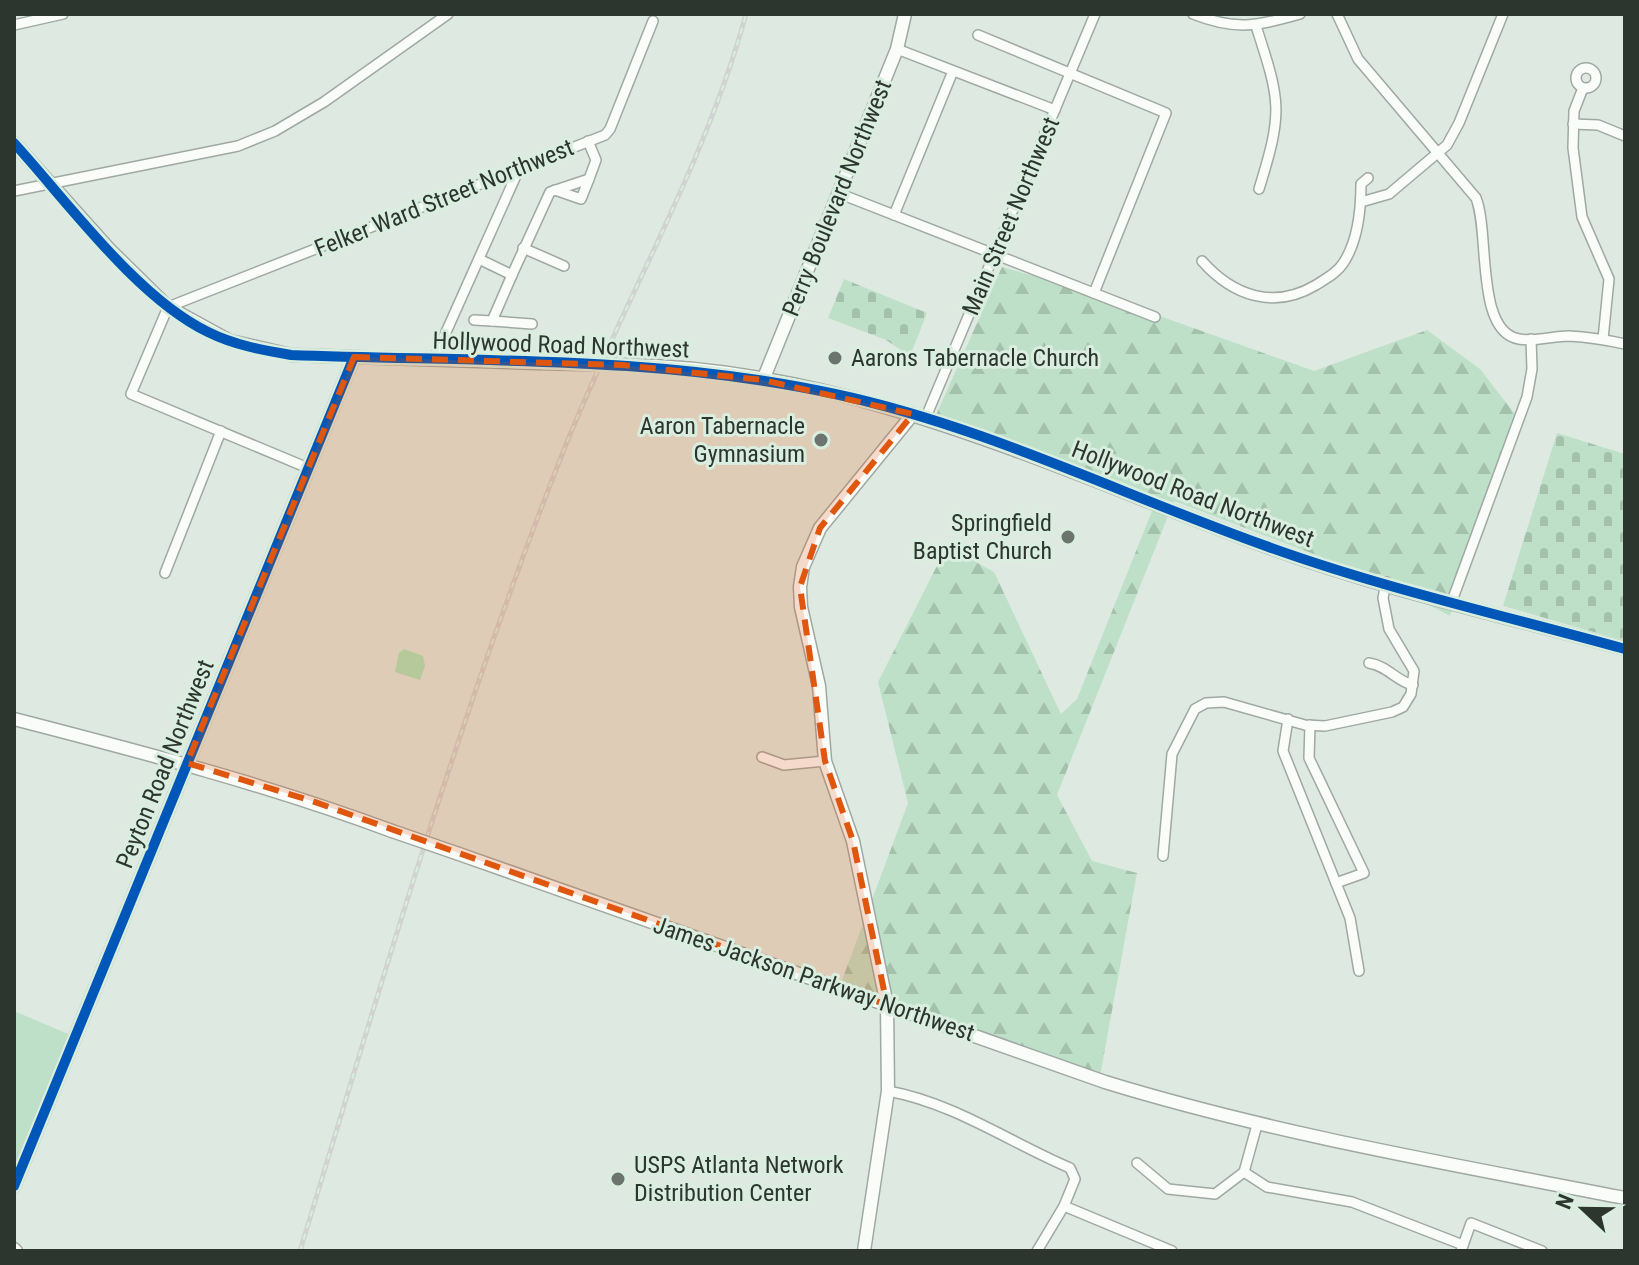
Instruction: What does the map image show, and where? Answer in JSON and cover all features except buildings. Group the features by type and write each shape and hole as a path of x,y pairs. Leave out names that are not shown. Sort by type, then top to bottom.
{"street":[{"path":"17,14 14,24 63,14"},
{"path":"14,191 228,149 275,131 324,102 448,14"},
{"name":"Perry Boulevard Northwest","path":"763,380 897,49 905,14"},
{"name":"Main Street Northwest","path":"919,415 995,255 1095,14"},
{"path":"1193,14 1217,23 1256,26 1300,14"},
{"path":"1337,14 1358,59 1469,188 1480,209 1493,320 1509,336 1531,339 1569,336 1625,344"},
{"path":"1361,202 1389,194 1447,145 1503,14"},
{"name":"Felker Ward Street Northwest","path":"168,307 519,169 610,129 653,21"},
{"path":"1256,26 1278,106 1276,134 1259,189"},
{"path":"978,35 1151,105 1167,116 1094,293"},
{"path":"897,49 1055,110"},
{"path":"894,215 953,71"},
{"path":"1583,88 1573,124 1582,217 1609,279 1603,339"},
{"path":"1573,124 1598,125 1625,136"},
{"path":"555,190 581,199 596,160 588,141"},
{"name":"Hollywood Road Northwest","path":"14,143 168,307 207,331 250,348 291,355 679,368 763,380 919,415 1019,449 1266,546 1625,649"},
{"path":"434,359 519,169"},
{"path":"1202,261 1221,281 1241,292 1290,298 1334,274 1342,265 1349,254 1361,202 1361,184 1368,178"},
{"path":"492,321 545,198 555,190 589,179"},
{"path":"838,193 1155,317"},
{"path":"523,248 564,266"},
{"path":"479,259 512,275"},
{"path":"168,307 131,394 308,468"},
{"path":"474,320 532,324"},
{"path":"1452,601 1527,397 1532,369 1531,339"},
{"name":"Peyton Road Northwest","path":"14,1186 354,357"},
{"path":"864,1251 888,1091 887,1005 853,841 825,761 819,686 801,607 803,567 820,528 919,415"},
{"path":"165,573 221,431"},
{"path":"1163,856 1172,754 1195,709 1206,703 1224,702 1310,725 1325,726 1403,707 1413,685 1414,671 1389,629 1383,598 1386,582"},
{"path":"1369,663 1382,666 1400,681 1413,685"},
{"name":"James Jackson Parkway Northwest","path":"14,719 187,763 312,801 1105,1082 1257,1125 1625,1198"},
{"path":"1288,719 1283,751 1350,918 1359,971"},
{"path":"1310,725 1309,758 1364,873 1336,883"},
{"path":"762,757 784,765 825,761"},
{"path":"888,1091 982,1122 1020,1147 1074,1173 1075,1179 1064,1206 1037,1251"},
{"path":"1137,1163 1168,1189 1203,1195 1222,1190 1244,1172 1257,1125"},
{"path":"1244,1172 1267,1187 1352,1202 1462,1248 1471,1223 1542,1251"},
{"path":"1064,1206 1172,1251"},
{"path":"1143,1251 1147,1241"}],"highlighted area":[{"path":"354,357 622,365 763,380 913,414 820,528 800,587 825,761 853,841 887,1005 312,801 187,763"}],"green space":[{"path":"1002,267 1098,294 1314,371 1427,330 1480,369 1522,423 1450,616 1382,580 1174,501 1057,795 1092,861 1137,873 1099,1082 838,991 908,803 878,682 947,546 994,572 1061,714 1077,699 1154,506 932,424"},
{"path":"844,279 927,313 910,356 886,340 828,318"},
{"path":"1557,433 1625,454 1625,641 1503,606"},
{"path":"14,1011 73,1036 14,1177"}],"shaded area":[{"path":"404,649 423,656 425,666 420,680 395,672 399,653"}],"railway":[{"path":"300,1251 424,846 491,645 565,447 709,125 746,14"}],"cycle path":[{"path":"14,143 129,273 181,316 218,337 238,344 291,355 632,366 767,381 835,394 945,424 1310,561 1625,649"},
{"path":"14,1186 354,357"}],"place":[{"name":"Aarons Tabernacle Church","path":"835,358"},
{"name":"Aaron Tabernacle Gymnasium","path":"821,440"},
{"name":"Springfield Baptist Church","path":"1068,537"},
{"name":"USPS Atlanta Network Distribution Center","path":"618,1179"}]}
